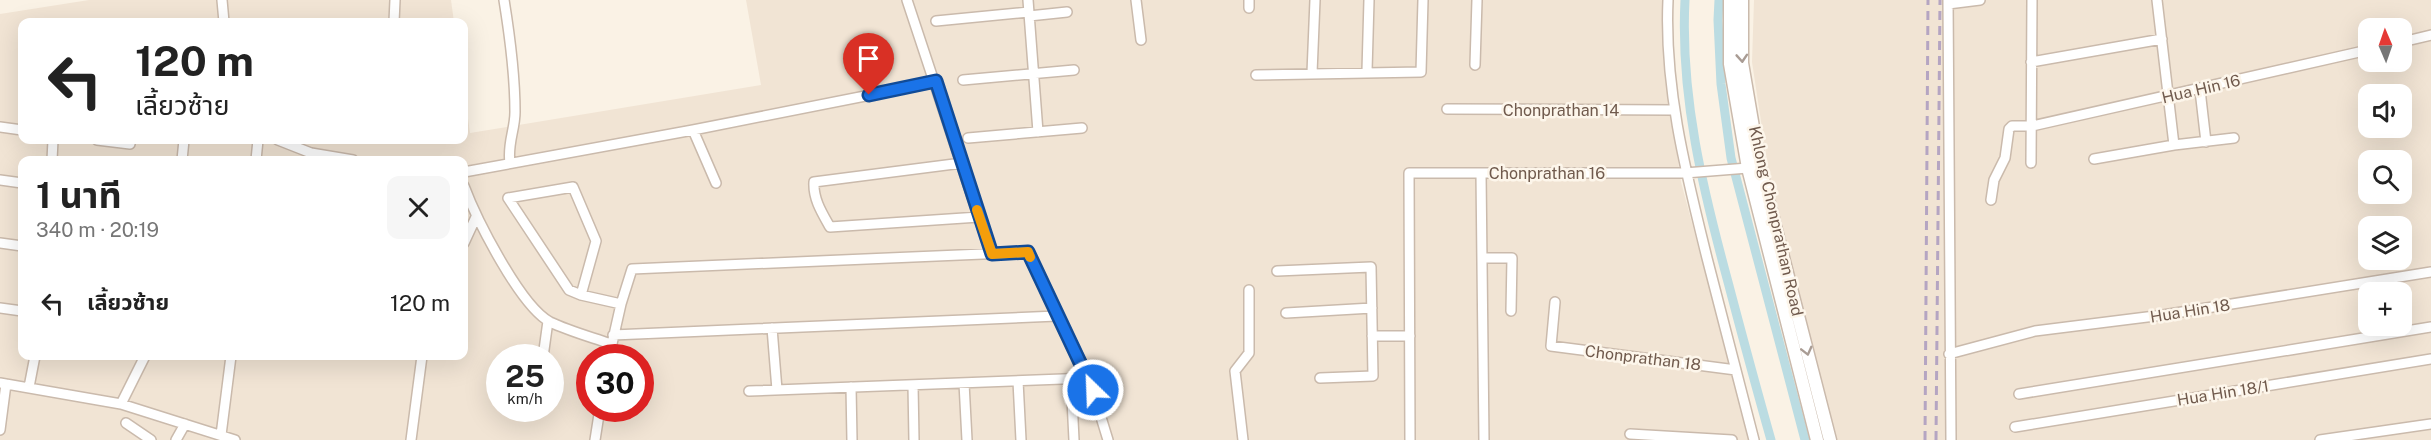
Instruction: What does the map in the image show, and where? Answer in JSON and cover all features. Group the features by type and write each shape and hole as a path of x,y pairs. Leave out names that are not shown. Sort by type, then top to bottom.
{"street":[{"path":"222,0 224,18"},
{"path":"394,18 395,0"},
{"path":"504,0 512,44 514,88 515,122 508,147 510,163"},
{"path":"907,0 992,254"},
{"path":"1028,0 1038,132"},
{"path":"1136,0 1141,40"},
{"path":"1312,73 1315,0"},
{"path":"1367,71 1370,0"},
{"path":"1256,75 1367,71 1420,72 1423,0"},
{"path":"1475,65 1477,0"},
{"path":"1668,0 1667,26 1674,110 1685,173 1754,440"},
{"name":"Khlong Chonprathan Road","path":"1730,0 1730,64 1748,168 1817,440"},
{"name":"Khlong Chonprathan Road","path":"1742,0 1742,63 1760,168 1830,440"},
{"path":"1951,440 1948,2 1980,0"},
{"path":"2031,163 2032,0"},
{"path":"2157,0 2174,145"},
{"path":"936,21 1067,12"},
{"path":"2412,40 2431,35"},
{"path":"2031,62 2162,39"},
{"name":"Hua Hin 16","path":"1991,200 1994,180 2005,158 2009,129 2012,126 2032,126 2200,90 2358,52"},
{"path":"963,80 1074,70"},
{"path":"468,171 693,130 936,81"},
{"path":"2200,90 2206,142"},
{"name":"Chonprathan 14","path":"1447,109 1674,110"},
{"path":"0,127 18,129"},
{"path":"968,138 1082,128"},
{"path":"693,130 716,183"},
{"path":"2094,159 2174,145 2234,138"},
{"path":"288,144 311,153 329,156"},
{"path":"962,163 814,182 813,191 830,227 979,218"},
{"name":"Chonprathan 16","path":"1410,336 1409,173 1685,173 1748,168"},
{"path":"1481,173 1484,440"},
{"path":"0,180 18,182"},
{"path":"581,295 596,241 573,187 508,198 569,290 581,295 621,304"},
{"path":"468,196 476,217 505,269 536,310 548,321 612,340 772,328 1057,316"},
{"path":"468,234 476,217"},
{"path":"0,243 18,245"},
{"path":"611,344 632,269 1028,252 1089,378 1108,440"},
{"path":"1483,258 1512,258 1511,311"},
{"path":"1277,271 1371,267 1373,376 1320,378"},
{"name":"Hua Hin 18","path":"1949,354 2035,331 2163,315 2431,272"},
{"path":"1243,440 1235,371 1250,353 1249,290"},
{"name":"Chonprathan 18","path":"1555,302 1551,346 1736,370"},
{"path":"0,308 18,310"},
{"path":"1286,313 1372,309"},
{"path":"545,344 548,321"},
{"name":"Hua Hin 18/1","path":"2019,394 2431,327"},
{"path":"772,328 777,390"},
{"path":"1372,336 1410,336 1410,440"},
{"name":"Hua Hin 18/1","path":"2015,427 2431,359"},
{"path":"29,387 34,360"},
{"path":"121,404 143,360"},
{"path":"221,435 230,360"},
{"path":"411,440 421,360"},
{"path":"749,390 1089,378"},
{"path":"1071,379 1074,440"},
{"path":"1018,381 1020,440"},
{"path":"0,430 3,383 121,404 235,440"},
{"path":"964,383 967,440"},
{"path":"913,385 914,440"},
{"path":"850,387 852,440"},
{"path":"595,440 598,422"},
{"path":"126,423 151,440"},
{"path":"176,440 185,424"},
{"path":"2320,440 2431,424"},
{"path":"1630,434 1732,440"}],"shaded area":[{"path":"89,0 451,0 453,18 18,18 18,144 468,144 468,118 470,133 761,85 746,0 1665,0 1670,105 1681,182 1750,440 0,440 0,14"},
{"path":"1754,0 2431,0 2431,440 1835,440 1769,174 1752,62"}],"waterway":[{"path":"1685,0 1686,72 1702,178 1771,440"},
{"path":"1719,0 1721,84 1731,158 1805,440"}],"railway":[{"path":"1925,440 1928,0"},
{"path":"1936,440 1940,0"}],"slow traffic":[{"path":"977,210 992,254 1028,252 1030,257"}],"route":[{"path":"869,95 936,81 992,254 1028,252 1093,390"}]}
